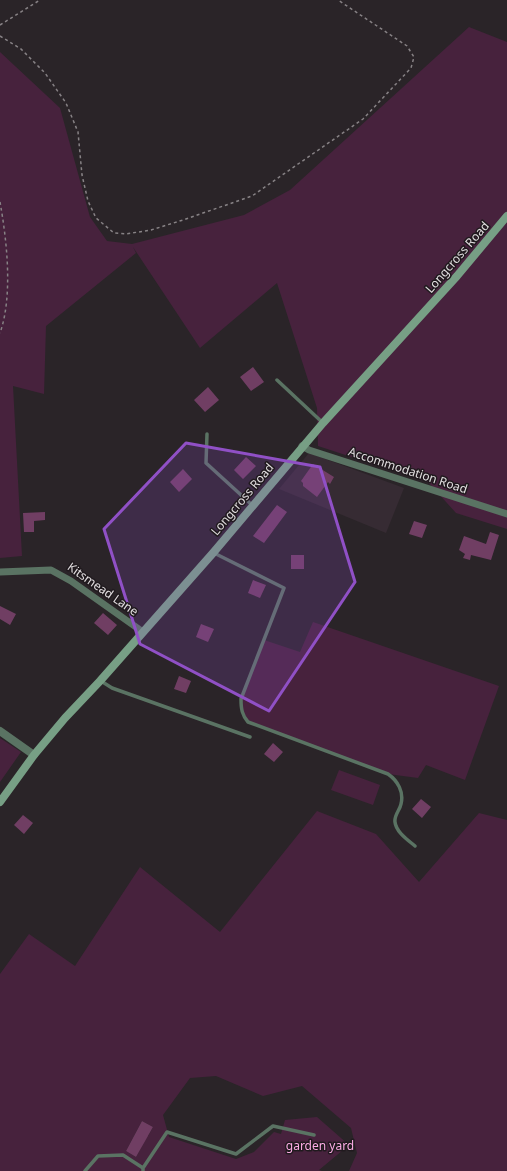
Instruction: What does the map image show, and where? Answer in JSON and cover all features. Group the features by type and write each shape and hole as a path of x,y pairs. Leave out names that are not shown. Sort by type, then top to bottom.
{"main road":[{"name":"Longcross Road","path":"0,802 34,755 65,718 100,681 212,553 302,446 457,276 507,216"}],"street":[{"name":"Accommodation Road","path":"302,446 309,450 507,514"},
{"name":"Kitsmead Lane","path":"0,572 51,570 71,581 143,632"},
{"path":"0,731 34,755"}],"lane":[{"path":"277,380 323,423"},
{"path":"207,434 206,462 252,505"},
{"path":"212,553 284,588 241,699 243,716 248,722 388,774 395,779 401,792 401,804 395,818 395,823 398,829 415,846"},
{"path":"100,681 112,688 250,737"},
{"path":"86,1171 98,1156 123,1155 143,1170 167,1132 236,1154 273,1126 314,1135"}],"path":[{"path":"0,25 40,0"},
{"path":"0,36 21,49 45,73 66,103 78,132 82,175 88,201 96,218 114,234 126,234 151,230 252,196 363,119 412,68 414,57 407,46 338,0"},
{"path":"0,202 4,231 7,288 5,316 0,334"}],"highlighted area":[{"path":"186,443 320,467 355,582 269,711 140,644 104,529"}],"shaded area":[{"path":"309,453 404,488 386,533 279,489"}],"green space":[{"path":"469,27 507,42 507,529 456,513 428,482 318,446 317,408 277,283 200,348 133,247 136,253 46,326 44,394 13,386 22,556 0,558 0,52 60,108 90,217 107,241 132,244 244,215 290,190"},
{"path":"313,622 499,686 465,780 426,765 418,778 388,774 248,722 243,716 241,699 264,640 300,652"},
{"path":"0,738 21,752 0,782"},
{"path":"339,770 380,785 373,805 331,790"},
{"name":"garden yard","path":"317,811 376,834 419,882 479,813 507,820 507,1171 349,1171 357,1153 351,1128 302,1086 263,1096 216,1076 190,1078 163,1115 169,1137 236,1159 254,1152 274,1132 281,1134 285,1120 317,1117 349,1145 319,1170 322,1171 0,1171 0,974 29,934 75,966 140,867 220,932","holes":["142,1121 153,1127 148,1136 144,1134 142,1146 136,1157 126,1151"]}],"building":[{"path":"253,367 264,382 251,391 240,377"},
{"path":"208,387 219,400 205,412 194,400"},
{"path":"246,457 256,466 243,479 234,470"},
{"path":"313,464 334,477 330,484 328,482 317,497 303,486 301,481"},
{"path":"183,469 192,479 179,492 170,482"},
{"path":"277,505 287,512 264,543 253,536"},
{"path":"45,512 45,520 34,521 34,532 24,532 23,513"},
{"path":"414,521 427,525 422,538 409,534"},
{"path":"490,532 499,535 491,560 471,555 470,560 463,558 465,554 459,550 464,536 486,544"},
{"path":"291,555 304,555 304,569 291,569"},
{"path":"253,580 266,585 260,598 248,593"},
{"path":"0,606 16,614 10,625 0,619"},
{"path":"103,613 117,625 108,635 94,623"},
{"path":"201,624 214,629 208,642 196,637"},
{"path":"179,676 191,681 186,693 174,689"},
{"path":"273,743 283,752 274,762 264,754"},
{"path":"421,799 431,807 422,818 412,809"},
{"path":"23,815 33,823 24,834 14,825"},
{"path":"142,1121 153,1127 136,1157 126,1151"}]}
